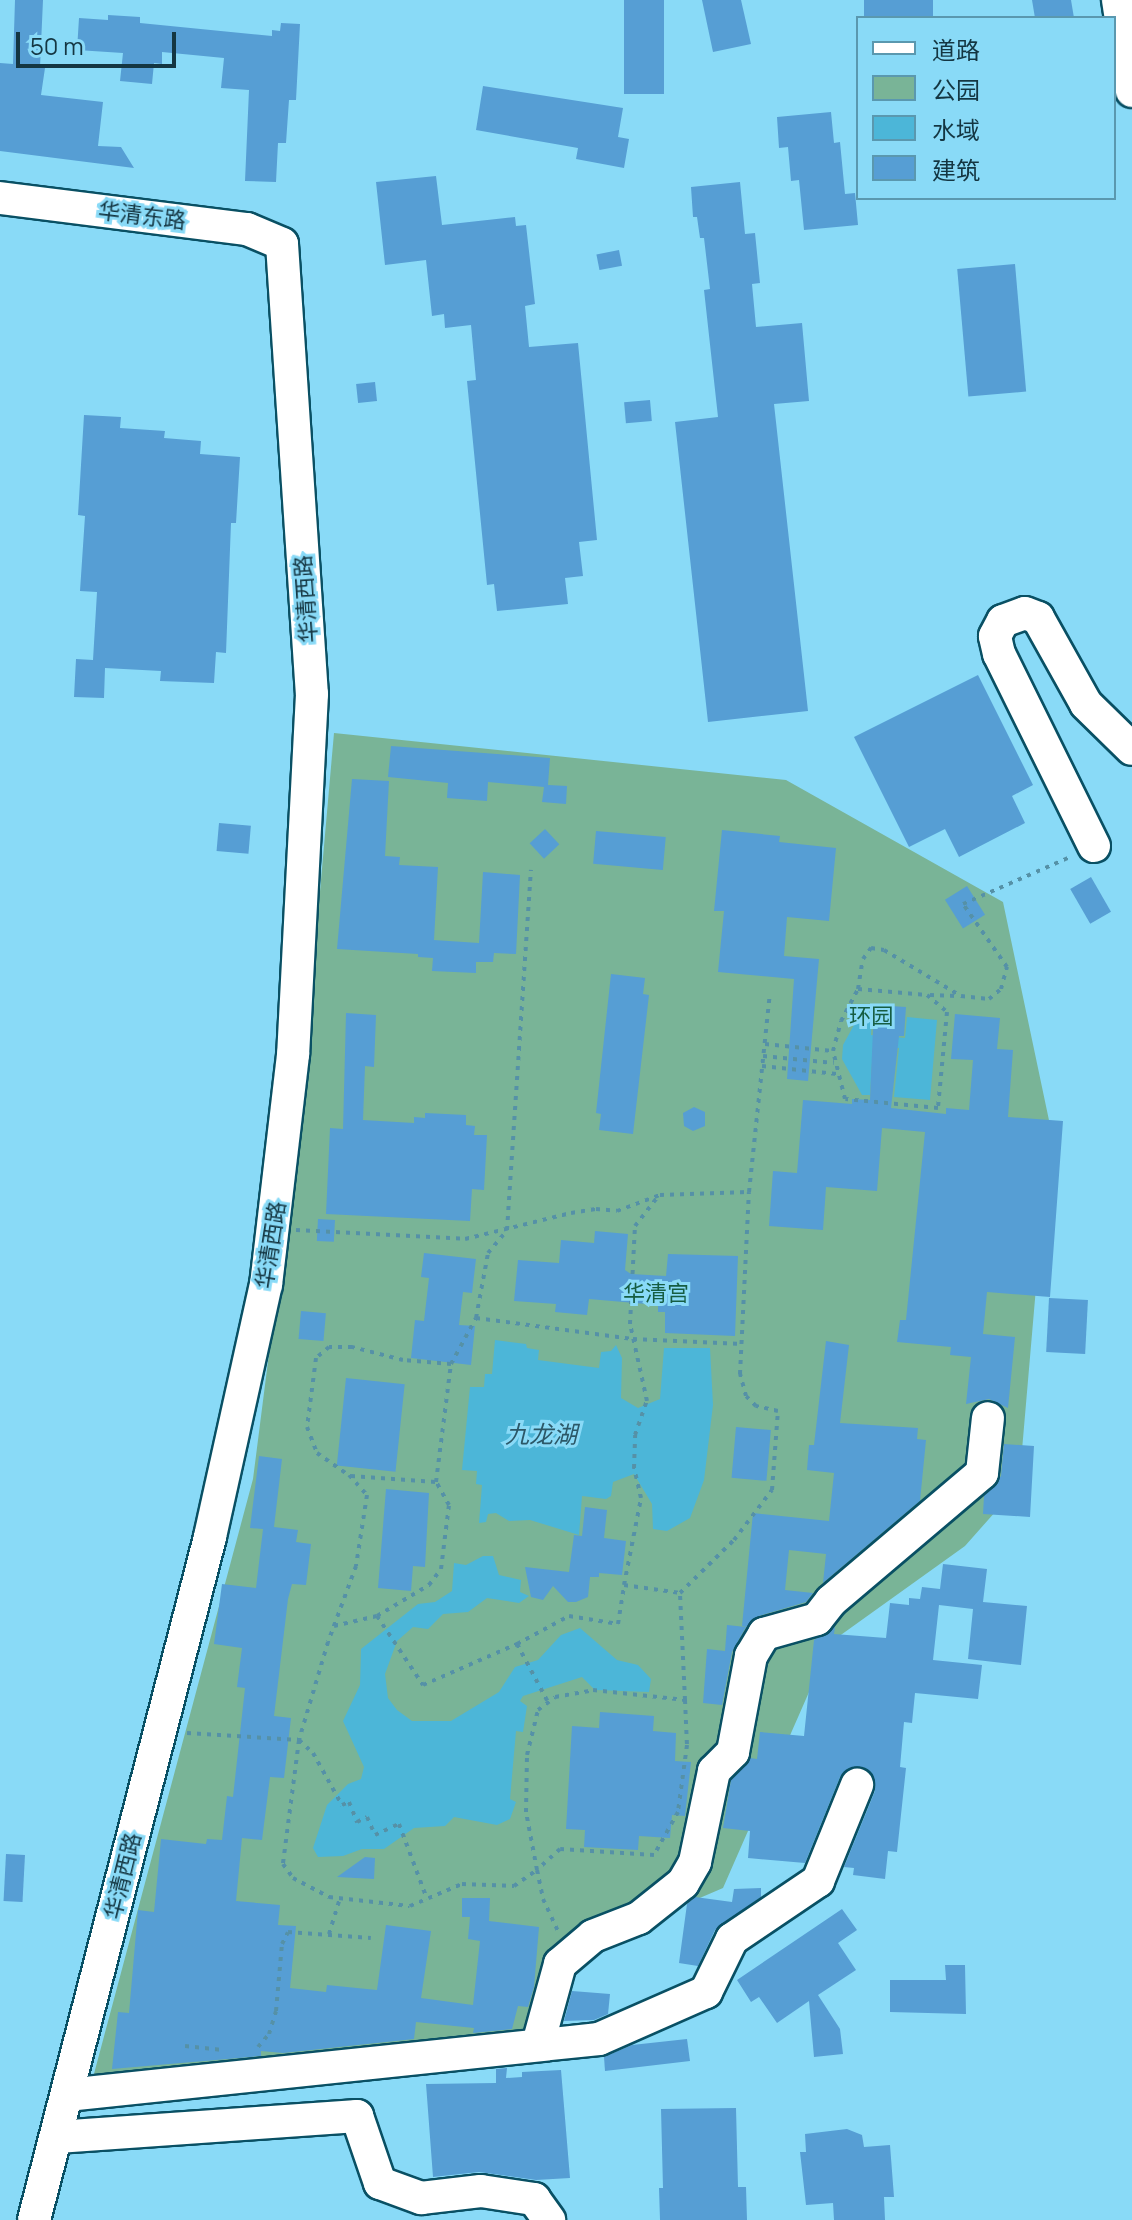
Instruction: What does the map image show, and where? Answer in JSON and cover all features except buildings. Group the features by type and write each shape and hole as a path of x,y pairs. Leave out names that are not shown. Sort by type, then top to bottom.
{"street":[{"path":"1118,0 1132,91"},
{"name":"华清东路","path":"0,198 247,229 282,244"},
{"name":"华清西路","path":"34,2220 210,1537 266,1284 274,1229 293,1055 312,694 282,244"},
{"path":"1094,846 999,654 995,636 1003,621 1017,613 1038,618 1086,704 1132,749"},
{"path":"538,2044 560,1964 593,1936 639,1918 683,1883 695,1862 714,1771 733,1752 751,1656 764,1634 817,1619 831,1601 982,1473 988,1418"},
{"path":"67,2095 599,2039 706,1992 732,1939 818,1881 857,1785"},
{"path":"57,2137 357,2116 380,2183 421,2198 481,2191 534,2199 549,2220"}],"path":[{"path":"858,989 989,999 1001,989 1007,967 963,904 1094,846"},
{"path":"334,1626 377,1616 429,1585 441,1569 449,1505 436,1482 451,1364 476,1318 488,1253 507,1230 531,870"},
{"path":"927,995 947,1012 938,1108 845,1099 833,1051 841,1021 858,989 863,959 871,948 877,948 961,996"},
{"path":"451,1364 403,1360 352,1347 329,1347 316,1358 307,1427 317,1453 349,1475 367,1495 356,1566 299,1740 283,1864 293,1878 329,1897 410,1906 462,1884 514,1886 560,1849 654,1855 678,1812 687,1745 680,1593 734,1540 772,1490 778,1411 756,1406 746,1396 740,1374 749,1192 770,993"},
{"path":"765,1044 833,1051"},
{"path":"763,1056 834,1063"},
{"path":"762,1066 837,1074"},
{"path":"274,1229 465,1239 571,1213 596,1209 617,1211 660,1195 749,1192"},
{"path":"377,1616 423,1685 517,1644 569,1616 618,1624 641,1498 633,1452 635,1435 647,1401 630,1324 635,1226 660,1195"},
{"path":"476,1318 633,1339 742,1344"},
{"path":"349,1475 436,1482"},
{"path":"624,1585 680,1593"},
{"path":"517,1644 548,1703"},
{"path":"566,1940 548,1911 526,1812 527,1755 538,1710 555,1697 593,1690 685,1700"},
{"path":"160,1731 299,1740 313,1753 342,1805 349,1802 357,1822 367,1817 375,1835 399,1824 427,1899"},
{"path":"329,1934 340,1898"},
{"path":"247,2053 259,2046 269,2034 276,2011 282,1944 288,1932 371,1938"},
{"path":"185,2046 232,2051"}],"green space":[{"name":"华清宫","path":"334,733 786,780 1003,902 1050,1125 1019,1485 965,1546 831,1642 723,1888 560,1958 525,2041 91,2085 253,1479 302,1095"}],"water":[{"path":"860,1014 872,1015 871,1035 905,1038 907,1017 937,1020 930,1100 894,1097 899,1048 873,1046 870,1095 862,1095 842,1059 843,1045"},
{"name":"九龙湖","path":"495,1340 526,1344 527,1348 539,1350 538,1360 599,1368 601,1352 611,1351 616,1345 622,1358 621,1398 638,1408 660,1399 664,1348 710,1348 713,1405 704,1480 690,1518 667,1531 653,1529 652,1504 634,1474 613,1482 611,1496 606,1499 582,1496 579,1535 530,1520 509,1521 496,1513 488,1514 486,1522 479,1523 482,1485 476,1484 477,1471 462,1470 470,1387 484,1387 485,1374 492,1374"},
{"path":"483,1556 493,1556 499,1575 521,1580 520,1592 529,1596 519,1603 487,1598 468,1612 443,1614 428,1629 413,1627 397,1641 385,1674 388,1698 397,1710 412,1721 451,1721 499,1692 515,1667 538,1660 561,1635 580,1628 617,1660 638,1665 651,1679 649,1692 595,1690 582,1677 523,1696 520,1701 527,1706 523,1732 516,1731 510,1799 516,1802 510,1819 497,1825 454,1817 445,1826 414,1828 384,1849 362,1849 343,1856 318,1857 313,1848 327,1805 348,1784 361,1779 364,1767 343,1721 360,1685 361,1649 418,1604 435,1602 452,1591 454,1563 466,1565"}],"park label":[{"name":"环园","path":"871,1017"}]}
